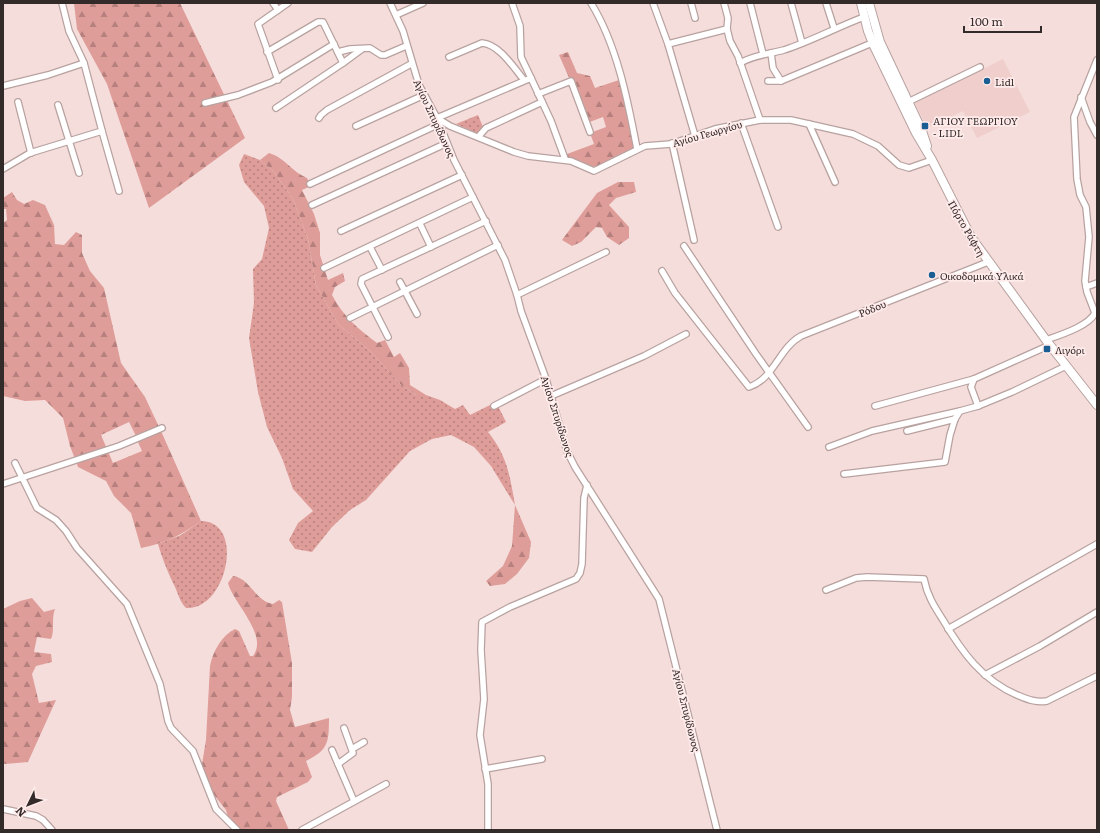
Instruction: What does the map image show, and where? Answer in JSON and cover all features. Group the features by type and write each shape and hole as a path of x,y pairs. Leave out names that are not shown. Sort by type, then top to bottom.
{"main road":[{"name":"Πόρτο Ράφτη","path":"861,3 872,43 960,218 988,262 1048,343 1097,405"},
{"name":"Πόρτο Ράφτη","path":"869,3 879,38 922,131 932,160"}],"street":[{"path":"62,3 69,31 84,63 119,191"},
{"path":"273,3 278,10"},
{"path":"278,80 258,24 288,3"},
{"name":"Αγίου Σπυρίδωνος","path":"390,3 403,31 411,64 424,95 437,118 462,175 498,245 518,295 521,311 546,379 567,451 658,599 717,830"},
{"path":"396,15 423,3"},
{"path":"512,3 520,26 521,57 557,135 565,159"},
{"path":"591,3 602,24 624,83 638,149"},
{"path":"653,3 668,44 695,136"},
{"path":"691,3 695,18"},
{"path":"724,3 728,18 727,29 760,120"},
{"path":"750,3 763,54"},
{"path":"791,3 802,43"},
{"path":"826,3 834,28"},
{"path":"740,62 802,43 834,28 864,17"},
{"path":"267,52 318,22 322,22 344,63"},
{"path":"668,44 727,29"},
{"path":"449,57 482,43 487,44 505,58 524,80"},
{"path":"768,81 781,81 872,43"},
{"path":"205,103 238,95 278,80 334,44"},
{"path":"338,52 350,49 370,48 380,55 385,55 406,46"},
{"path":"276,108 344,63 362,49"},
{"path":"771,53 773,68 781,81"},
{"path":"875,406 974,379 1093,319 1095,313 1086,287 1089,237 1086,207 1080,195 1076,179 1074,117 1097,60"},
{"path":"3,86 48,75 84,63"},
{"path":"319,118 320,115 326,110 411,64"},
{"path":"908,102 980,67"},
{"path":"437,118 530,78"},
{"path":"538,94 571,81 590,132"},
{"path":"356,126 424,95"},
{"path":"1081,97 1090,122 1097,135"},
{"path":"18,102 31,153"},
{"path":"479,136 486,128 542,102"},
{"path":"58,105 79,173"},
{"name":"Αγίου Γεωργίου","path":"437,118 450,126 528,156 565,159 594,171 645,146 672,143 741,123 760,120 791,120 853,134 878,146 894,162 904,167 914,168 932,160"},
{"path":"741,123 778,227"},
{"path":"809,124 835,182"},
{"path":"310,184 441,127 450,126"},
{"path":"3,169 31,153 102,131"},
{"path":"312,205 447,143"},
{"path":"672,143 694,240"},
{"path":"341,231 462,175"},
{"path":"324,268 420,224 473,197"},
{"path":"388,337 360,281 486,221"},
{"path":"420,224 431,246"},
{"path":"350,318 498,245"},
{"path":"684,246 808,427"},
{"path":"370,247 382,270"},
{"path":"518,295 606,252"},
{"name":"Ρόδου","path":"662,271 675,293 749,387 754,386 769,372 792,341 801,336 988,262"},
{"path":"400,282 417,314"},
{"path":"1086,287 1097,283"},
{"path":"551,396 644,356 686,334"},
{"path":"830,447 872,431 978,406 1012,392 1066,366"},
{"path":"494,406 546,379"},
{"path":"974,379 971,387 978,406"},
{"path":"844,474 945,462 955,419 960,411"},
{"path":"907,431 955,419"},
{"path":"3,484 119,446 162,428"},
{"path":"15,463 37,508 56,520 66,531 77,548 127,604 160,684 168,721 172,728 193,751 216,809 237,830"},
{"path":"488,830 488,784 480,735 484,698 481,650 482,622 510,607 576,579 580,573 582,564 584,498 587,485"},
{"path":"948,629 1097,544"},
{"path":"826,590 856,578 924,579 927,595 965,656 985,675 1002,688 1039,702 1047,701 1097,676"},
{"path":"985,675 1040,646 1097,612"},
{"path":"338,764 351,756 352,749 344,728"},
{"path":"352,749 364,742"},
{"path":"332,750 354,801"},
{"path":"485,769 542,759"},
{"path":"302,830 386,784"},
{"path":"3,809 36,816 43,820 52,830"}],"shaded area":[{"name":"Lidl","path":"1003,59 1030,112 977,138 963,111 927,128 915,103"}],"green space":[{"path":"74,3 180,3 245,138 149,208 107,84 77,29"},
{"path":"568,52 577,73 590,76 595,88 619,80 624,96 635,148 599,166 591,167 568,157 567,154 594,144 590,133 606,127 603,117 587,123 559,55"},
{"path":"478,115 483,127 477,133 456,124"},
{"path":"269,153 279,158 307,178 311,186 302,190 314,214 320,233 320,255 328,280 343,273 345,281 335,287 332,295 336,303 352,322 370,338 377,343 385,340 394,357 400,353 409,368 410,385 426,395 416,395 400,384 369,350 338,324 316,285 308,239 293,199 274,172 260,160"},
{"path":"244,154 260,160 274,172 293,199 308,239 316,285 338,324 369,350 400,384 416,395 426,395 440,400 455,409 463,405 470,415 496,402 506,422 488,432 500,449 507,466 515,505 491,466 474,447 451,435 432,439 410,451 366,500 350,510 332,527 312,552 295,549 289,540 298,523 313,511 293,489 282,458 267,427 258,392 249,338 254,303 253,269 262,259 269,228 264,206 244,182 239,165"},
{"path":"618,182 634,182 636,192 616,198 609,205 629,227 629,238 619,245 607,237 602,228 596,227 581,242 572,246 562,240 597,193"},
{"path":"12,192 17,200 24,204 33,200 45,205 54,225 55,244 64,245 76,232 82,235 82,253 90,271 104,288 121,363 145,397 159,427 137,438 129,422 101,435 113,463 142,451 138,442 161,431 201,521 173,538 158,544 141,548 131,513 114,496 106,481 78,467 70,446 63,418 45,400 25,401 3,396 3,223 7,220 6,209 3,209 3,198"},
{"path":"515,505 531,542 529,558 517,574 505,584 490,586 486,581 503,566 512,546"},
{"path":"201,521 215,525 223,535 227,549 226,566 221,582 212,596 200,605 186,608 180,599 158,544 181,535"},
{"path":"233,576 244,581 267,602 273,604 279,600 282,602 292,663 292,697 290,710 295,727 329,718 328,740 326,745 319,753 306,761 312,777 308,782 277,797 276,801 289,830 240,830 229,821 226,810 211,791 202,764 206,740 210,666 213,655 222,639 235,629 239,631 250,656 253,656 257,648 257,639 253,629 228,583"},
{"path":"32,598 44,612 55,609 51,639 37,637 34,652 51,654 52,662 36,666 32,674 39,703 56,700 28,762 5,764 3,763 3,609 20,601"}],"place":[{"name":"Lidl","path":"987,81"},
{"name":"ΑΓΙΟΥ ΓΕΩΡΓΙΟΥ - LIDL","path":"925,126"},
{"name":"Οικοδομικά Υλικά","path":"932,275"},
{"name":"Λιγόρι","path":"1047,349"}]}
